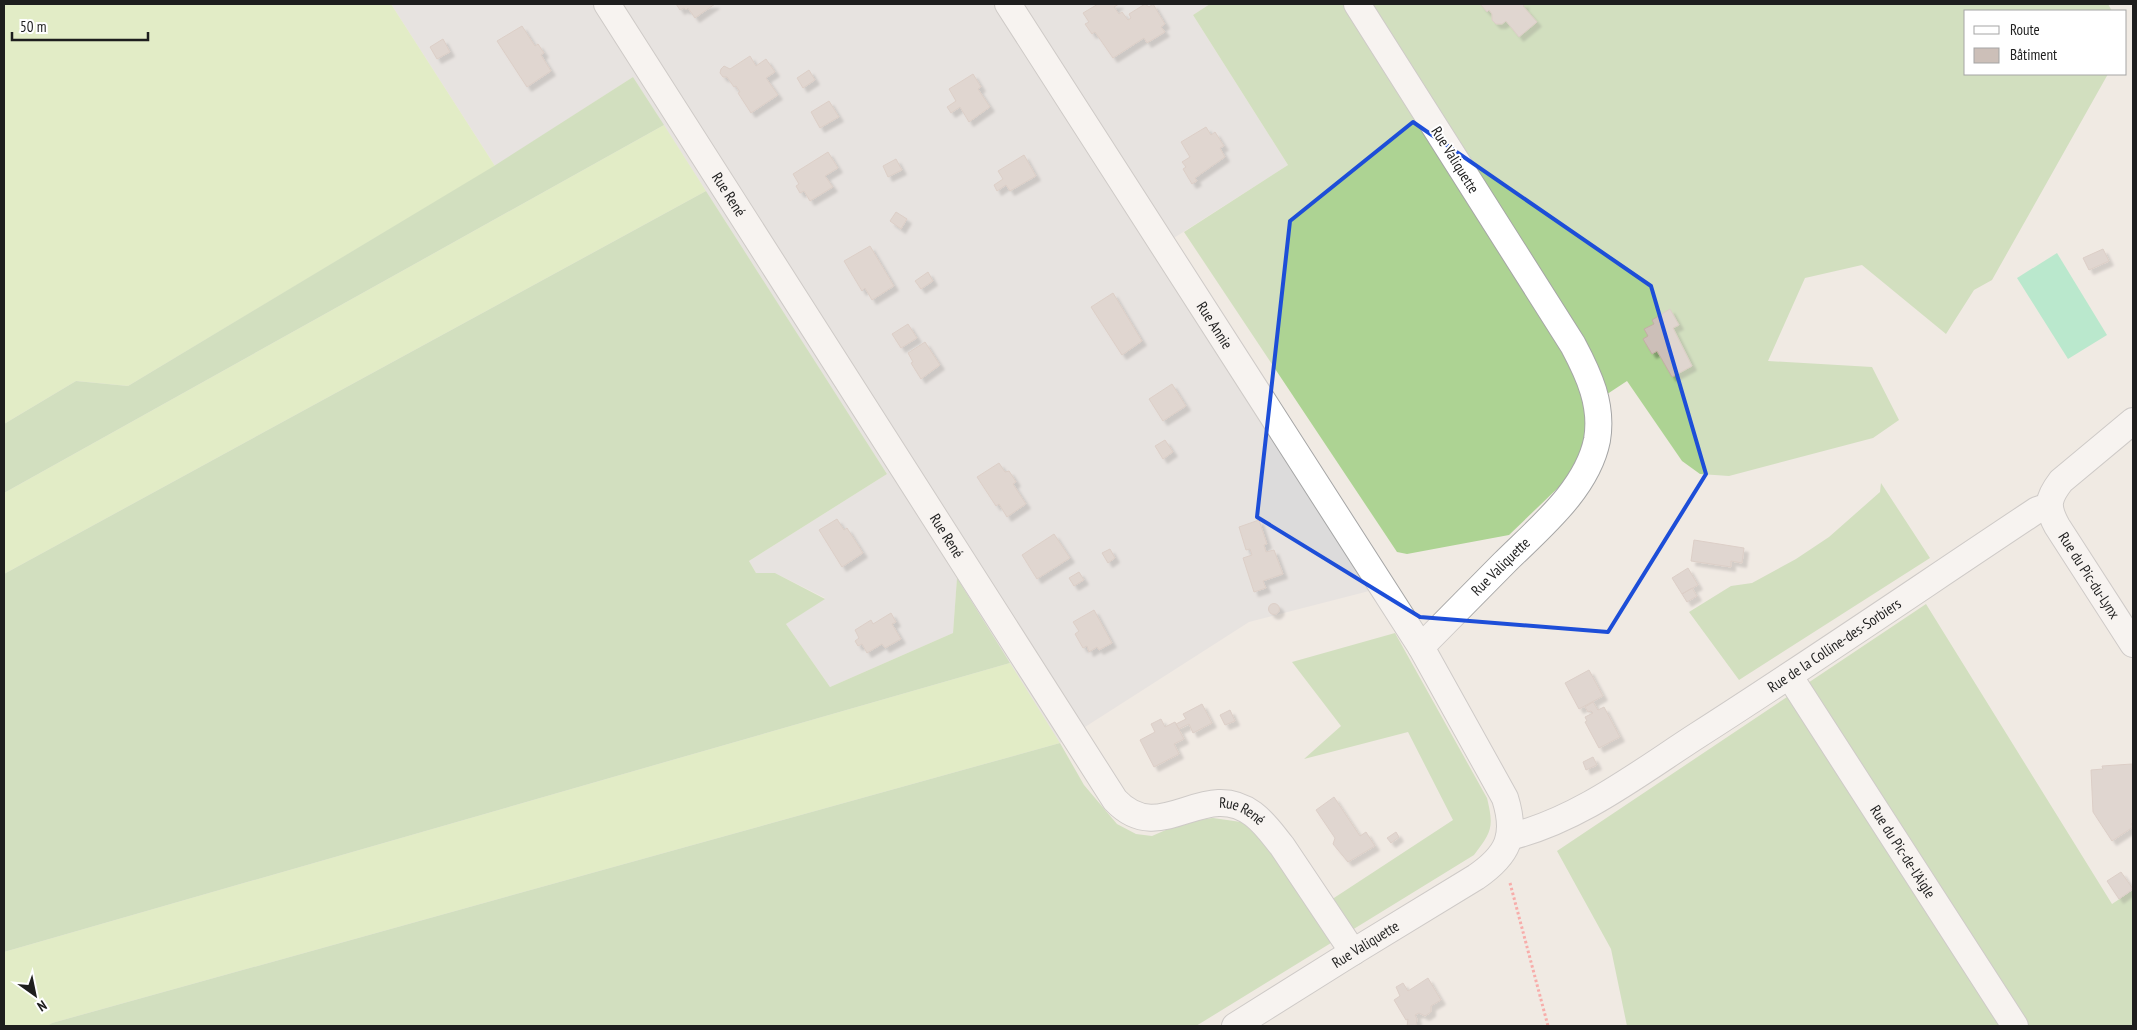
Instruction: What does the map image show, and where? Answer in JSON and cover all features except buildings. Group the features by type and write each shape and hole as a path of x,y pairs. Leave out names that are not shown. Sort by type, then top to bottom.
{"street":[{"name":"Rue René","path":"607,4 1115,800 1132,814 1146,818 1162,818 1212,803 1233,805 1253,814 1270,830 1282,846 1353,952"},
{"name":"Rue Annie","path":"1008,4 1421,647"},
{"name":"Rue Valiquette","path":"1235,1026 1488,869 1503,853 1509,837 1511,824 1505,798 1421,647 1550,516 1570,493 1594,452 1597,439 1598,411 1591,382 1573,346 1357,4"},
{"path":"2049,506 2054,490 2061,481 2133,421"},
{"name":"Rue du Pic-du-Lynx","path":"2049,506 2057,526 2133,644"},
{"name":"Rue de la Colline-des-Sorbiers","path":"1509,837 1546,825 1601,797 1790,677 2037,510 2049,506"},
{"name":"Rue du Pic-de-l'Aigle","path":"1790,677 2014,1026"}],"path":[{"path":"1510,883 1548,1026"}],"highlighted area":[{"path":"1413,122 1651,286 1706,474 1608,632 1420,617 1257,517 1290,221"}],"shaded area":[{"path":"391,4 1210,4 1193,15 1288,165 1155,250 1373,590 1249,622 1060,743 957,579 953,633 830,687 786,624 825,598 775,573 756,573 749,561 887,474 633,77 495,166"}],"green space":[{"path":"4,4 391,4 495,166 128,386 76,381 4,424"},
{"path":"1210,4 2108,4 2111,10 1964,10 1964,75 2107,75 1992,280 1974,290 1946,334 1862,265 1805,278 1768,361 1872,367 1899,420 1873,438 1729,476 1700,474 1682,461 1627,381 1586,408 1587,431 1581,457 1563,483 1509,535 1407,554 1397,552 1184,232 1288,165 1193,15"},
{"path":"633,77 664,125 4,493 4,424 76,381 128,386 494,166"},
{"path":"664,125 706,191 4,574 4,493"},
{"path":"706,191 887,474 749,561 756,573 775,573 825,599 786,624 830,687 953,633 957,578 1010,663 4,952 4,574"},
{"path":"2057,253 2107,335 2068,359 2017,278"},
{"path":"1881,483 1930,558 1739,680 1689,612 1731,586 1752,583 1796,559 1829,537 1880,492"},
{"path":"1926,604 2112,904 2133,890 2133,1026 1627,1026 1611,949 1557,851"},
{"path":"1395,633 1487,798 1491,823 1488,835 1474,855 1196,1026 47,1026 52,1023 1060,743 1084,785 1117,824 1136,834 1152,836 1184,822 1213,818 1241,822 1262,836 1311,913 1453,820 1408,732 1304,759 1341,726 1292,662"},
{"path":"1010,663 1060,743 52,1023 47,1026 4,1026 4,952"}]}
